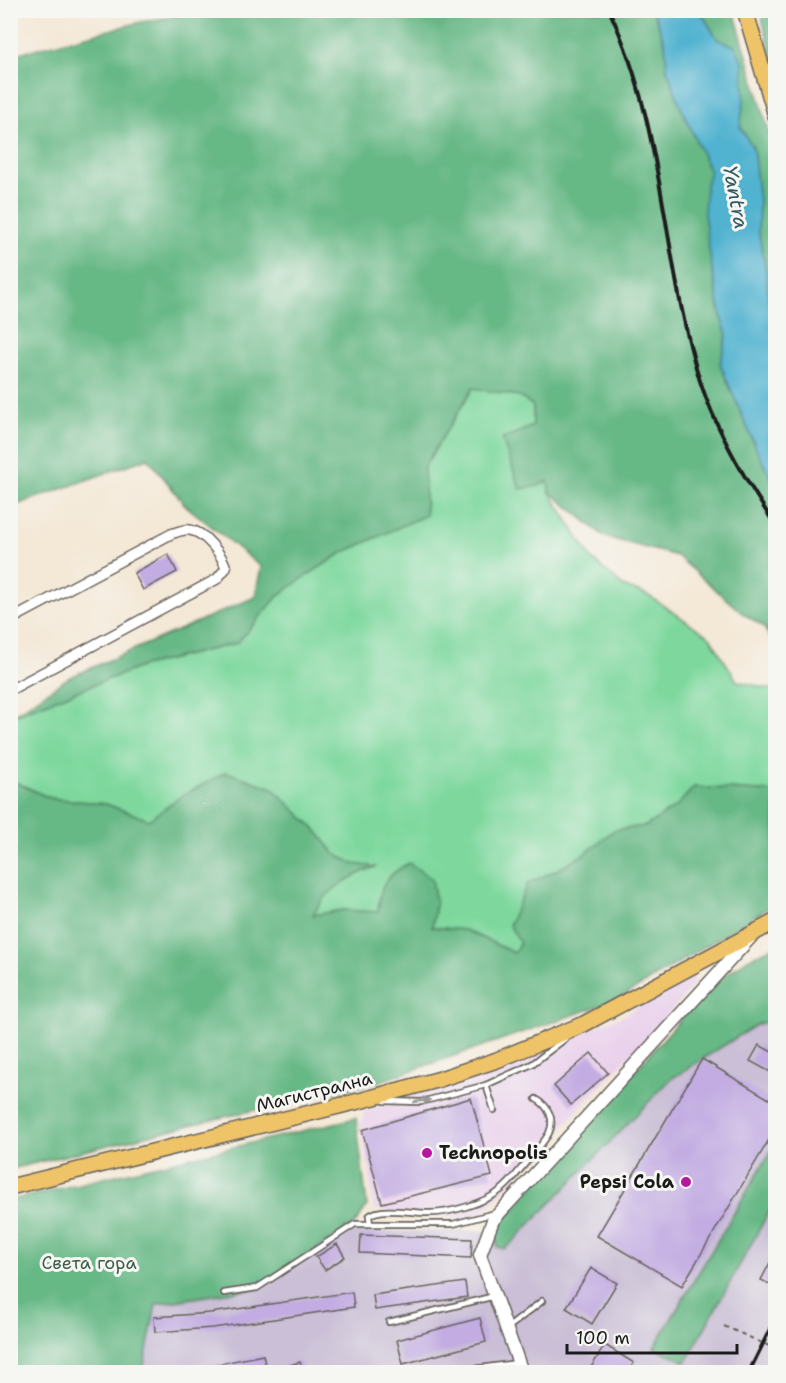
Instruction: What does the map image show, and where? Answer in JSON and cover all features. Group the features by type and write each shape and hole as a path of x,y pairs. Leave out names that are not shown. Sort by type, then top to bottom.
{"main road":[{"path":"745,10 776,116"},
{"name":"Магистрална","path":"10,1187 363,1100 437,1080 497,1060 584,1024 776,921"},
{"name":"Магистрална","path":"10,1181 156,1146 435,1073 618,1007"}],"street":[{"path":"10,620 171,534 188,529 198,532 222,555 226,568 217,579 10,690"},
{"path":"521,1368 480,1255 493,1220 752,935"}],"lane":[{"path":"363,1100 421,1102 486,1085 532,1064 584,1024"},
{"path":"486,1085 494,1110"},
{"path":"370,1224 369,1216 375,1212 400,1211 429,1214 471,1205 502,1190 547,1138 552,1126 547,1108 544,1103 536,1099"},
{"path":"224,1293 257,1288 355,1224 453,1224 500,1211"},
{"path":"390,1322 495,1296"},
{"path":"507,1328 542,1301"},
{"path":"452,1372 521,1368"}],"path":[{"path":"724,1326 776,1349"}],"shaded area":[{"path":"692,971 695,983 680,1001 475,1221 373,1210 369,1168 360,1125 364,1112 417,1092 490,1069 625,1015"},
{"path":"775,983 775,1372 143,1371 156,1304 224,1293 355,1224 358,1231 496,1231 497,1247 619,1124"}],"green space":[{"path":"206,11 653,11 665,43 667,69 680,105 710,171 706,185 712,269 727,335 720,364 759,455 775,486 775,650 763,626 742,613 677,556 605,537 549,491 548,481 538,486 520,489 502,439 533,426 533,406 519,396 473,388 424,467 426,515 342,553 309,574 279,595 237,643 143,666 11,716 68,678 255,597 261,567 185,505 148,458 11,507 11,55 141,22"},
{"path":"700,11 734,11 775,153 775,332 758,229 759,201 753,148 740,127 744,100 735,46 718,40"},
{"path":"760,11 775,11 775,67"},
{"path":"775,332 775,355 773,351"},
{"path":"473,388 519,396 533,406 533,426 549,491 591,558 623,586 649,596 710,637 737,681 775,690 775,792 694,787 677,806 646,826 614,830 586,853 559,869 514,953 465,930 432,928 436,904 378,913 344,910 313,915 325,895 356,874 374,867 354,864 335,854 316,830 272,788 226,772 180,797 149,820 106,804 50,798 11,780 11,716 143,666 237,643 279,595 309,574 342,553 426,515 424,467"},
{"path":"226,772 272,788 316,830 335,854 354,864 375,867 356,875 331,891 313,915 344,910 378,912 380,895 385,882 409,863 432,879 436,904 432,927 465,930 514,953 520,943 509,925 528,883 559,869 586,853 614,830 646,826 677,806 694,787 775,792 775,904 617,1000 378,1082 11,1169 10,780 50,798 106,804 149,820 180,797"},
{"path":"775,946 775,1019 756,1025 671,1079 512,1243 504,1249 497,1247 496,1231 507,1215 711,985 748,959"},
{"name":"Света гора","path":"356,1118 367,1206 355,1224 257,1288 156,1304 144,1372 11,1372 11,1200"},
{"path":"775,1144 775,1201 686,1362 654,1348"}],"water":[{"name":"Yantra","path":"653,11 700,11 718,40 735,46 743,63 744,100 740,127 753,148 759,201 758,229 775,332 773,351 776,355 775,486 759,455 720,364 727,335 712,269 704,214 706,185 710,171 680,105 667,69 665,43"}],"building":[{"path":"168,554 177,572 143,590 134,573"},
{"path":"759,1045 776,1054 776,1075 750,1061"},
{"path":"591,1053 608,1073 571,1105 554,1086"},
{"name":"Pepsi Cola","path":"702,1059 776,1103 776,1128 682,1286 597,1236"},
{"name":"Technopolis","path":"471,1098 492,1176 382,1203 362,1130"},
{"path":"361,1235 472,1239 471,1258 360,1253"},
{"path":"337,1244 345,1257 325,1270 316,1257"},
{"path":"776,1251 776,1287 761,1280"},
{"path":"591,1268 617,1283 592,1324 566,1308"},
{"path":"465,1282 467,1297 375,1310 373,1295"},
{"path":"352,1292 354,1307 213,1328 155,1332 154,1317 210,1313"},
{"path":"480,1318 486,1342 403,1364 397,1340"},
{"path":"605,1345 634,1363 628,1372 588,1372"},
{"path":"263,1355 267,1372 199,1372 198,1368"},
{"path":"300,1362 303,1372 273,1372 273,1370"}],"railway":[{"path":"609,10 642,100 687,335 700,381 733,456 776,526"},
{"path":"749,1372 776,1317"},
{"path":"771,1372 776,1364"}],"place":[{"name":"Technopolis","path":"427,1153"},
{"name":"Pepsi Cola","path":"686,1182"}]}
